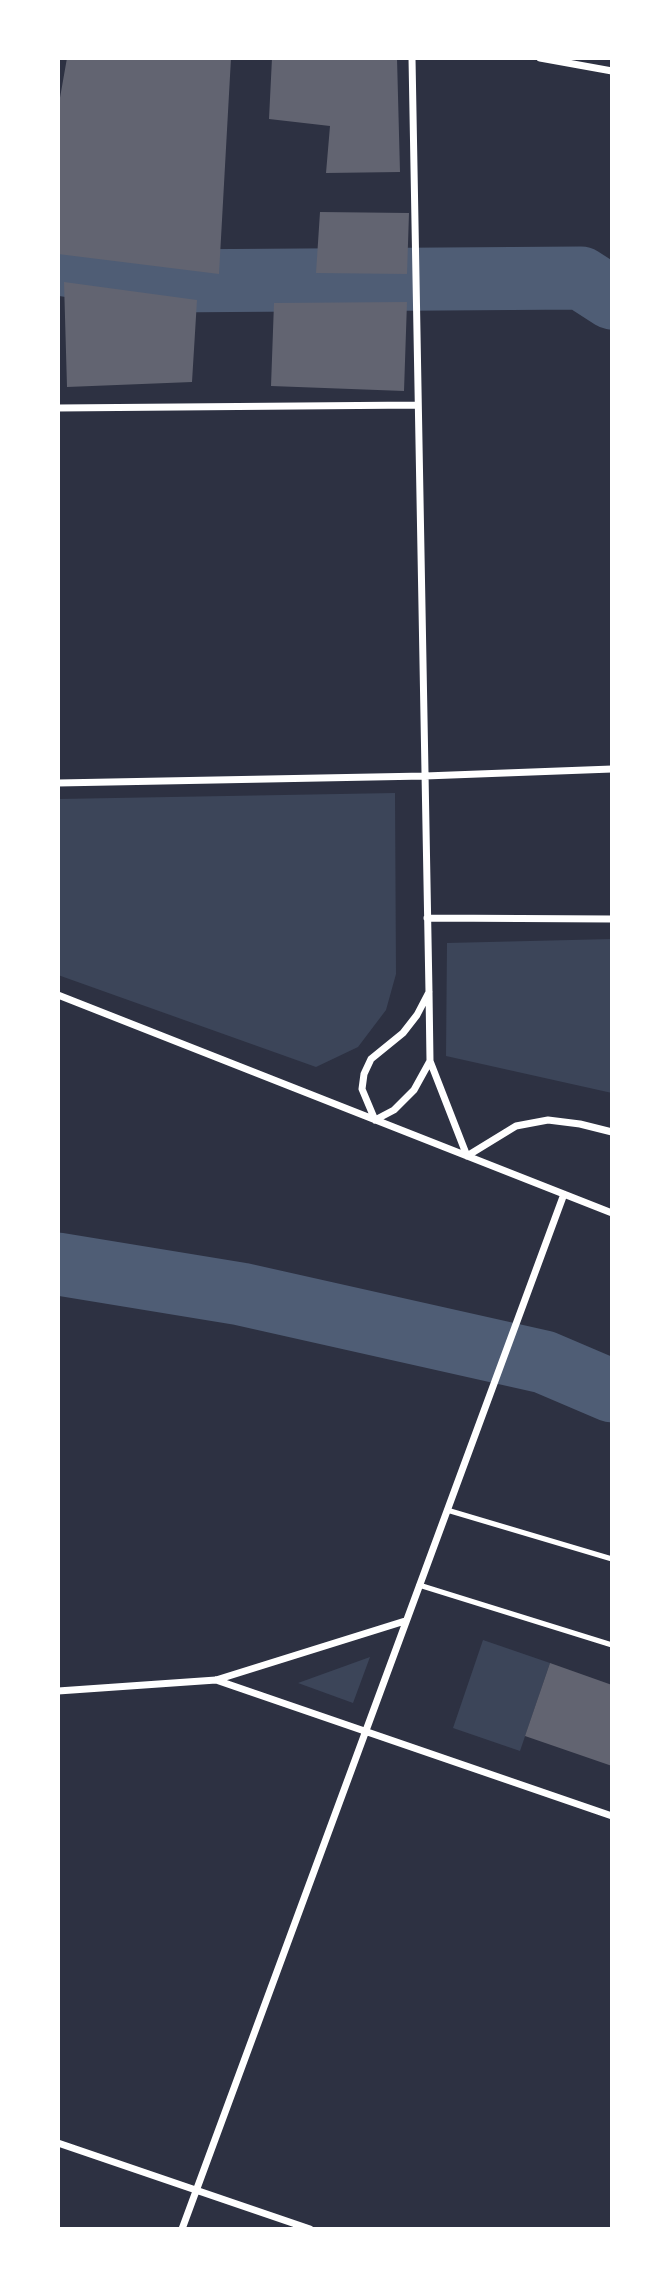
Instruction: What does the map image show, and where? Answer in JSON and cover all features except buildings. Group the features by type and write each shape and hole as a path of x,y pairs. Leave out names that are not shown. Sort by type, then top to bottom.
{"street":[{"path":"412,58 430,1061 467,1156"},
{"path":"540,58 612,71"},
{"path":"58,408 418,405"},
{"path":"58,783 425,776 612,769"},
{"path":"427,918 612,919"},
{"path":"376,1120 362,1089 364,1074 371,1059 403,1033 417,1015 429,992"},
{"path":"58,995 612,1213"},
{"path":"376,1120 394,1110 414,1090 430,1061"},
{"path":"467,1156 516,1126 548,1120 612,1132"},
{"path":"182,2229 564,1195"},
{"path":"58,1691 216,1680 405,1621"},
{"path":"216,1680 612,1816"},
{"path":"58,2143 310,2229"}],"lane":[{"path":"447,1510 612,1559"},
{"path":"419,1585 612,1645"}],"shaded area":[{"path":"395,793 396,974 386,1010 358,1047 316,1067 58,975 58,799"},
{"path":"612,939 612,1093 446,1056 447,943"},
{"path":"483,1640 550,1663 520,1751 453,1728"},
{"path":"370,1657 353,1703 298,1683"}],"waterway":[{"path":"58,264 163,281 581,278 612,298"},
{"path":"58,1264 241,1294 544,1362 612,1391"}]}
